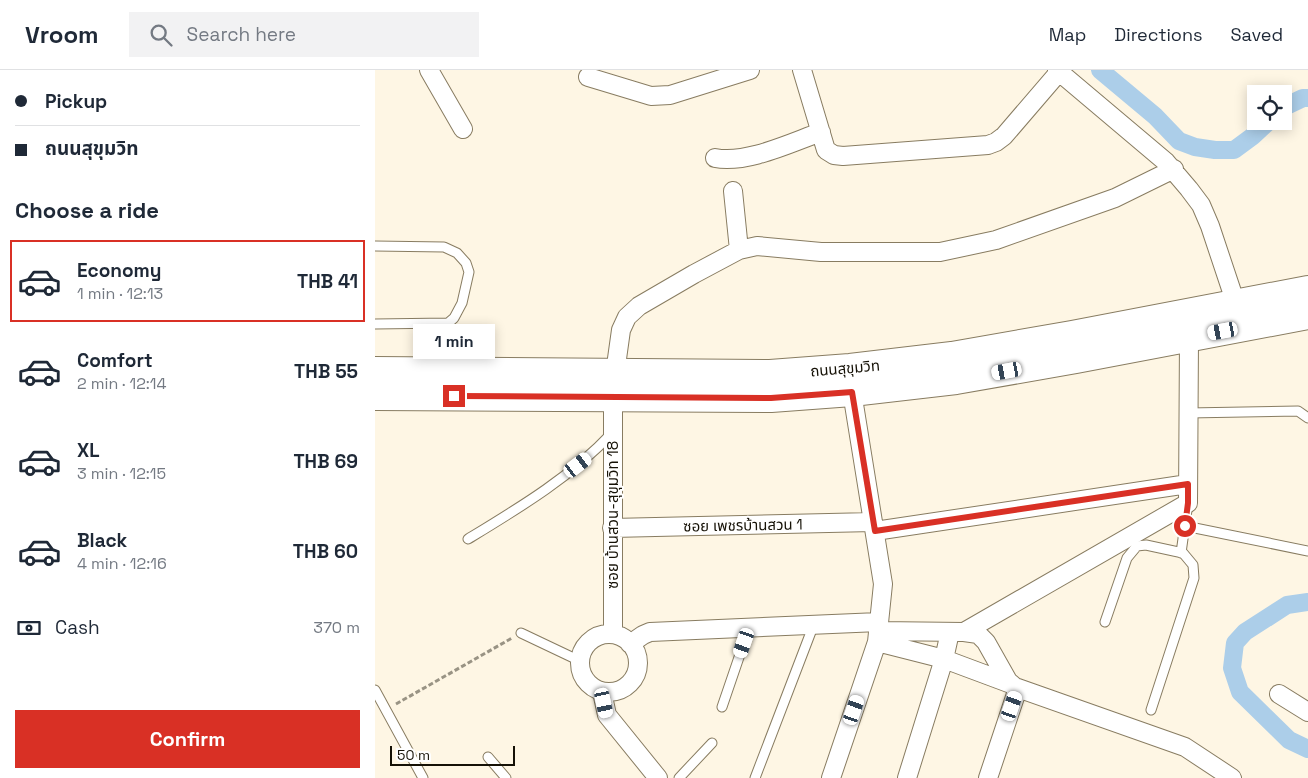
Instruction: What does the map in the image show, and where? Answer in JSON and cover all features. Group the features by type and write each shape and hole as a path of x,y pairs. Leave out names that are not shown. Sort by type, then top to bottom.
{"main road":[{"name":"ถนนสุขุมวิท","path":"375,396 850,368 961,354 1308,290"},
{"name":"ถนนสุขุมวิท","path":"375,371 437,371 608,381 771,398 852,392 956,380 1308,315"}],"street":[{"path":"429,70 463,129"},
{"path":"587,76 651,96 670,94 750,70"},
{"path":"802,70 826,150 834,155 843,156 988,145 996,142 1004,136 1058,71 1174,169 1201,205 1236,304"},
{"path":"715,158 727,160 744,158 821,132"},
{"path":"733,191 739,250 757,246 821,252 940,252 996,240 1115,198 1174,169"},
{"name":"ซอย บ้านสวน-สุขุมวิท 18","path":"613,634 612,434 608,381 621,330 627,317 639,306 739,250"},
{"path":"907,778 944,659 957,632 1188,503 1189,338"},
{"path":"831,778 878,632 883,584 852,392"},
{"name":"ซอย เพชรบ้านสวน 1","path":"613,528 874,526 1188,484"},
{"path":"630,644 650,632 814,624 878,632 975,633 983,639 1005,677 1015,686"},
{"path":"878,632 1015,686 1185,747 1232,778"},
{"path":"613,634 622,637 635,651 638,660 638,670 628,685 620,690 602,692 594,689 583,677 580,661 582,652 594,638 613,634"},
{"path":"988,778 1015,686"},
{"path":"602,692 607,715 658,778"},
{"path":"1279,694 1308,712"}],"lane":[{"path":"375,246 445,247 457,253 466,263 469,272 462,303 454,318 437,334 437,371"},
{"path":"375,324 448,323"},
{"path":"1188,413 1298,411 1308,418"},
{"path":"468,539 532,500 593,453 612,434"},
{"path":"1181,553 1188,503"},
{"path":"1185,526 1308,551"},
{"path":"1105,622 1127,558 1137,546 1146,545 1181,553 1191,563 1194,576 1151,710"},
{"path":"755,778 814,624"},
{"path":"722,707 749,628"},
{"path":"521,633 580,661"},
{"path":"375,690 423,778"},
{"path":"679,778 712,743"},
{"path":"488,757 506,778"}],"path":[{"path":"386,710 521,633"}],"waterway":[{"path":"1100,70 1155,116 1179,141 1195,147 1234,150 1259,130"},
{"path":"1292,103 1303,98 1308,98"},
{"path":"1308,602 1287,605 1245,632 1235,643 1232,668 1240,692 1289,740 1308,749"}],"route":[{"path":"454,396 771,398 852,392 875,531 1188,484 1185,526"}]}
